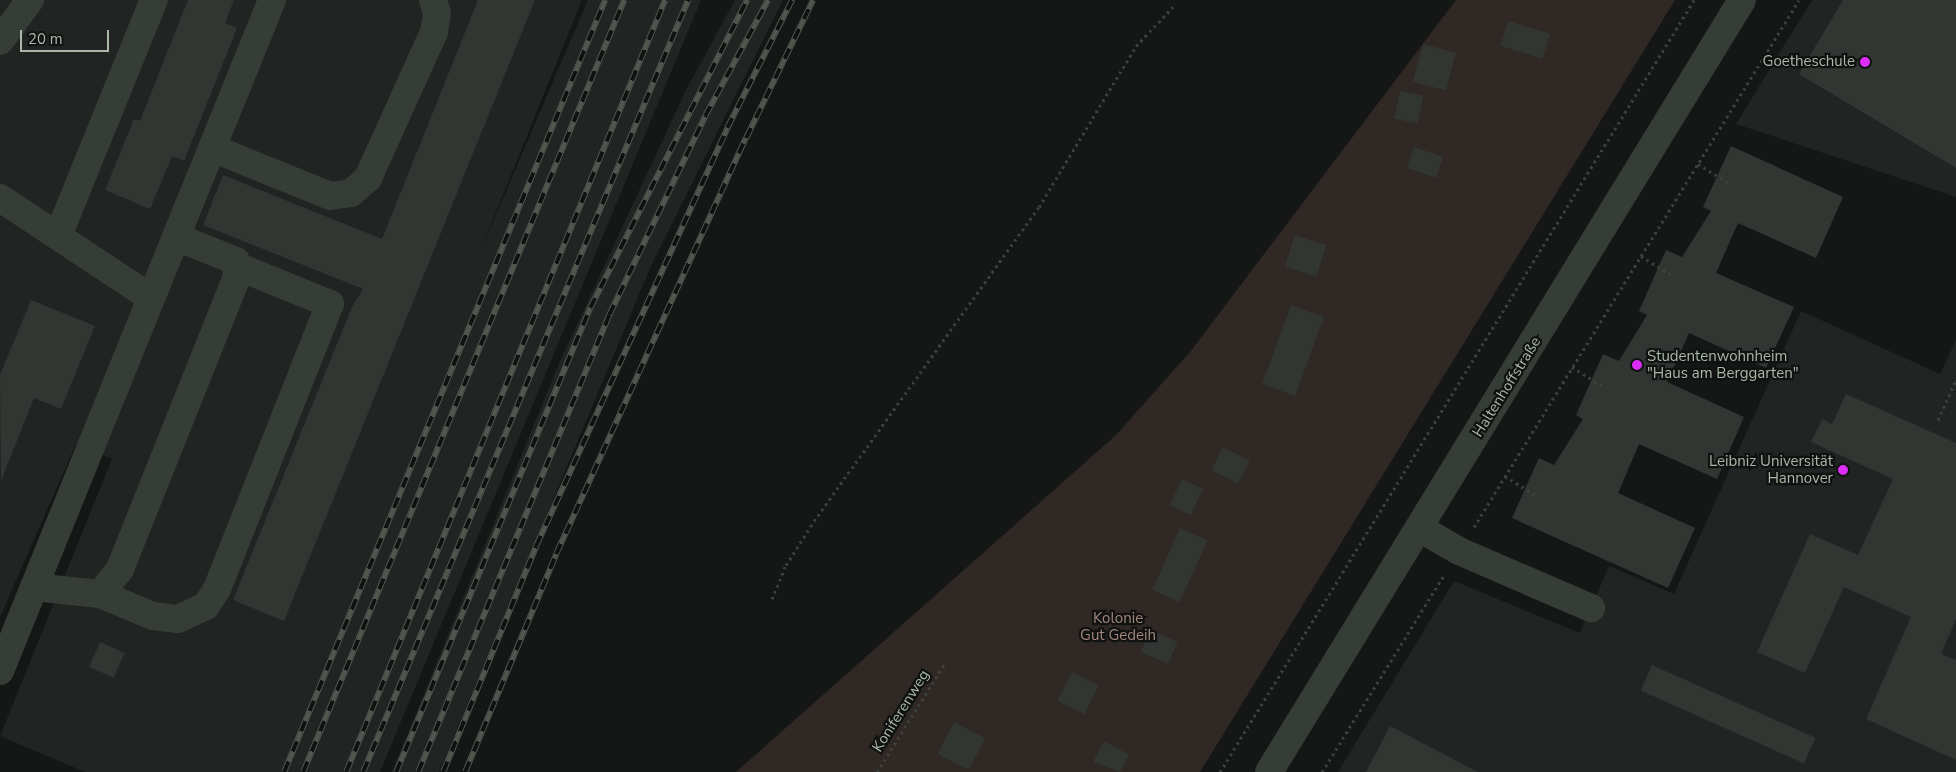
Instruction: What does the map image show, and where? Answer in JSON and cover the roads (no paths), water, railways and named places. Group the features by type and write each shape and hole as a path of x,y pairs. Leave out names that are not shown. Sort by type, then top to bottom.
{"street":[{"path":"0,42 30,0"},
{"path":"58,236 154,0"},
{"path":"0,671 272,0"},
{"path":"212,148 330,196 351,193 368,178 434,32 437,13 433,0"},
{"name":"Haltenhoffstraße","path":"1269,772 1742,0"},
{"path":"0,198 151,298"},
{"path":"100,594 120,569 238,267 236,261 176,237"},
{"path":"34,587 100,594 153,616 178,619 206,606 217,589 330,304 238,267"},
{"path":"1420,528 1459,551 1591,608"}],"railway":[{"path":"284,772 605,0"},
{"path":"303,772 624,0"},
{"path":"346,772 665,0"},
{"path":"363,772 688,0"},
{"path":"396,772 590,308 747,0"},
{"path":"418,772 609,315 705,116 768,0"},
{"path":"443,772 536,546 727,128 792,0"},
{"path":"465,772 556,554 746,138 813,0"}],"place":[{"name":"Goetheschule","path":"1865,62"},
{"name":"Studentenwohnheim \"Haus am Berggarten\"","path":"1637,365"},
{"name":"Leibniz Universität Hannover","path":"1843,470"}],"park label":[{"name":"Kolonie Gut Gedeih","path":"1118,626"}]}
